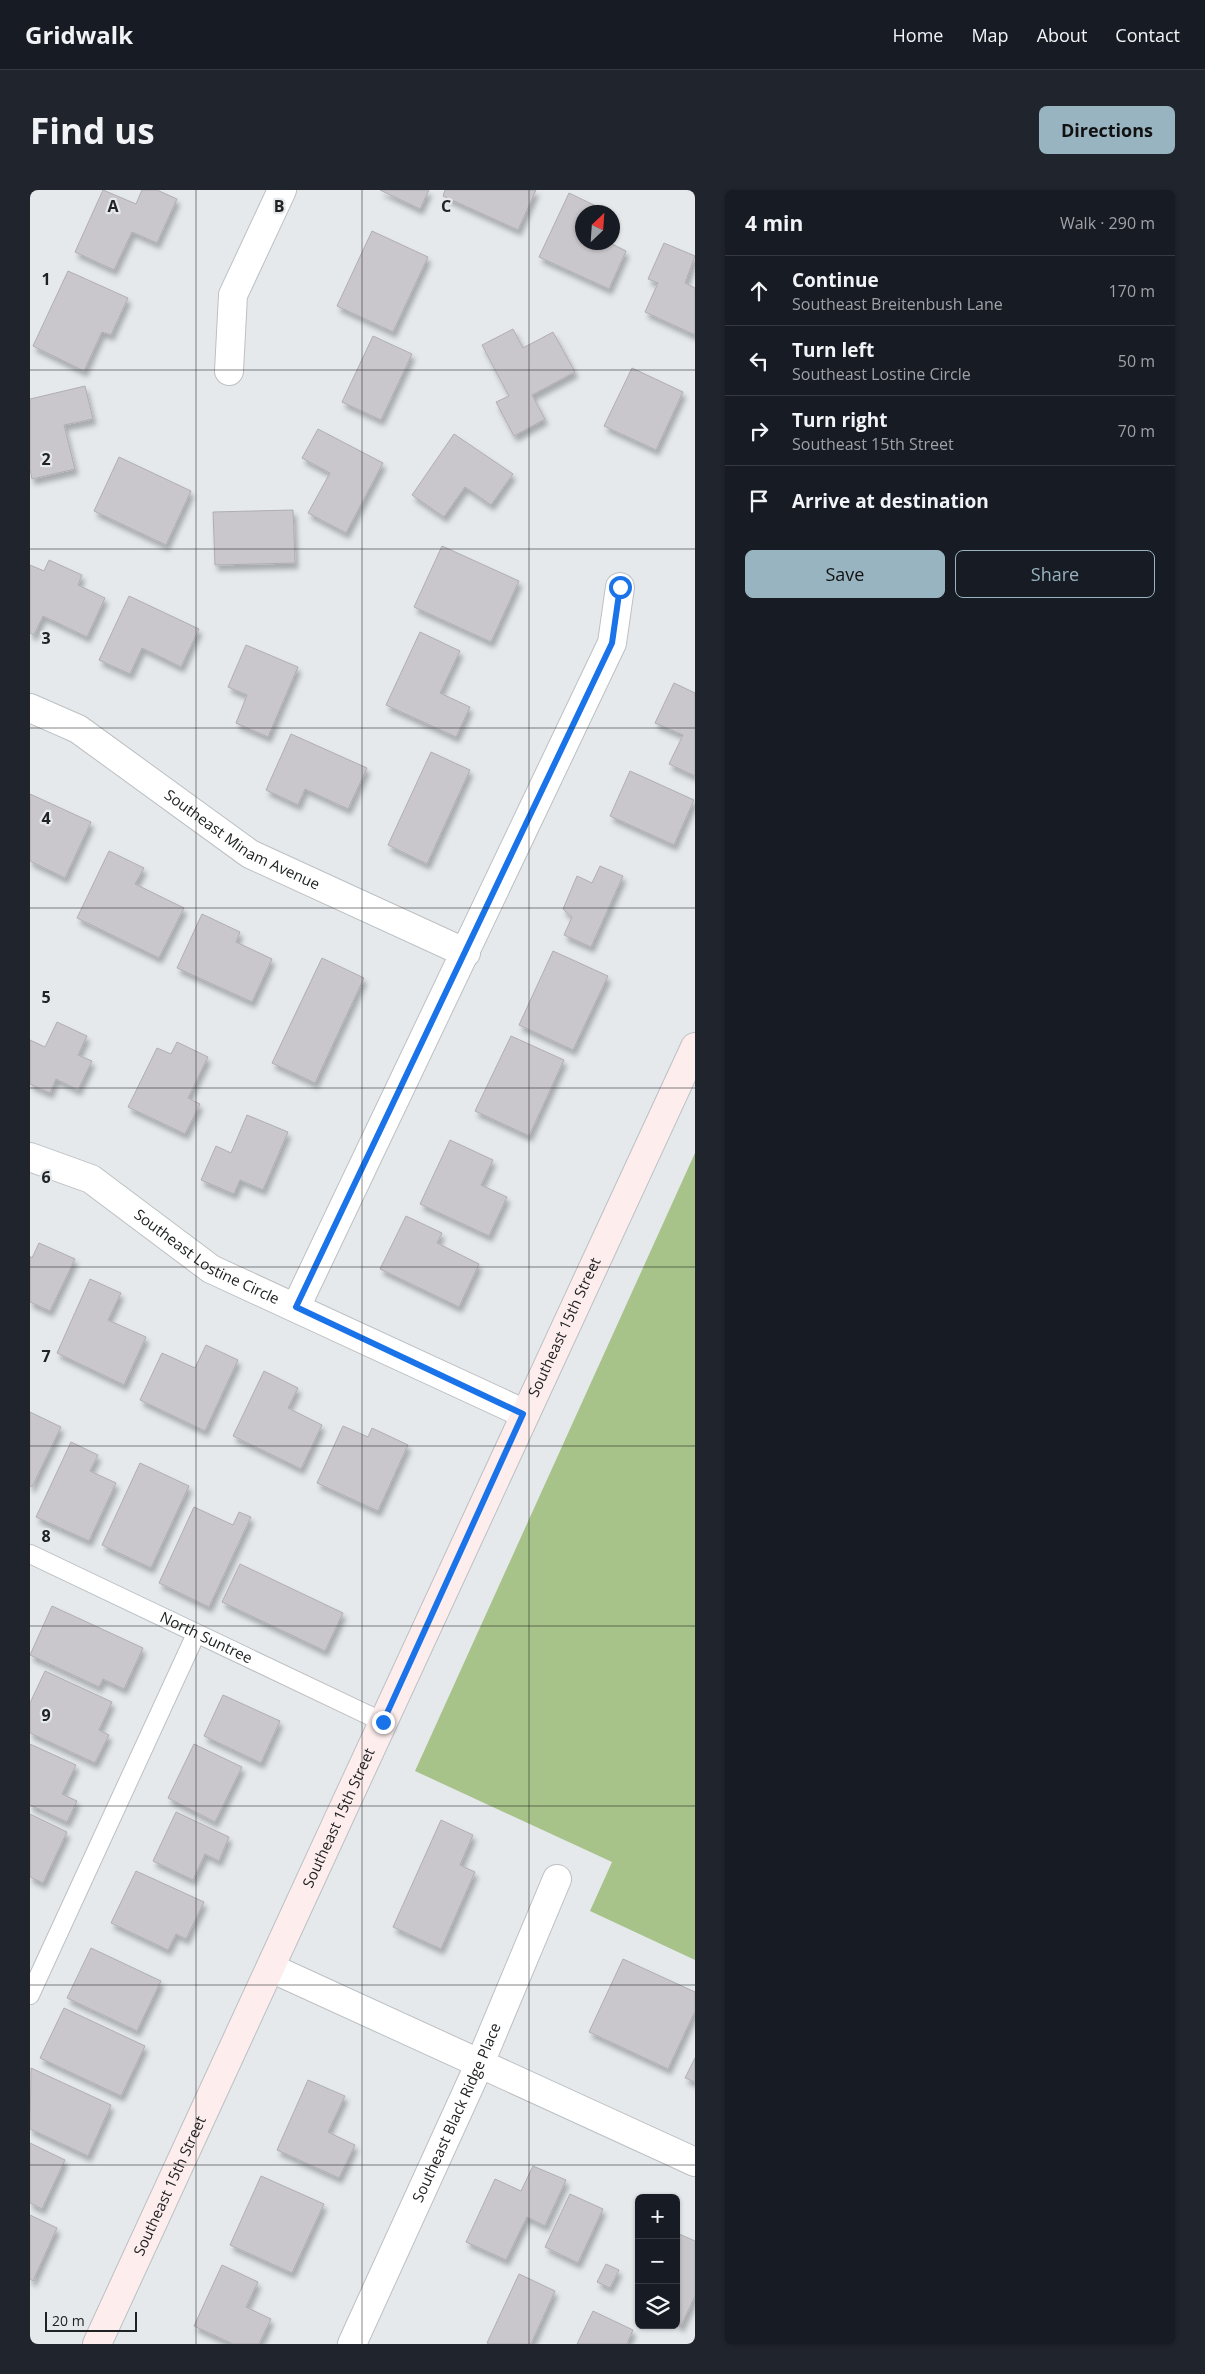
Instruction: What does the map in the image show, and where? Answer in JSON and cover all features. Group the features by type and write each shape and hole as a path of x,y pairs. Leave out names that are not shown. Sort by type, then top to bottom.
{"main road":[{"name":"Southeast 15th Street","path":"96,2344 271,1968 523,1414 695,1046"}],"street":[{"path":"229,371 233,295 282,190"},
{"path":"296,1307 612,643 620,587"},
{"name":"Southeast Minam Avenue","path":"30,708 78,729 250,854 466,953"},
{"name":"Southeast Lostine Circle","path":"30,1157 91,1179 211,1269 523,1414"},
{"name":"Southeast Black Ridge Place","path":"352,2344 480,2063 557,1879"},
{"path":"271,1968 695,2162"}],"lane":[{"name":"North Suntree","path":"30,1554 383,1722"},
{"path":"30,1995 196,1634"}],"green space":[{"path":"695,1153 695,1960 590,1911 612,1862 415,1771"}],"building":[{"path":"103,190 136,204 142,190 157,190 177,199 157,243 132,232 114,270 75,252"},
{"path":"380,190 429,190 420,209"},
{"path":"445,190 536,190 518,230 443,196"},
{"path":"569,193 594,205 575,205 575,250 620,250 620,248 626,251 609,289 539,257"},
{"path":"372,231 428,257 393,332 337,306"},
{"path":"664,243 695,256 685,283 695,288 695,335 645,312 658,283 648,279"},
{"path":"68,271 128,298 111,335 102,332 84,371 33,346"},
{"path":"513,329 523,348 553,332 575,372 532,395 545,419 514,436 496,402 509,396 482,345"},
{"path":"373,336 412,354 381,420 342,402"},
{"path":"632,368 683,392 656,450 604,426"},
{"path":"85,386 93,419 64,425 75,469 32,479 30,469 30,399"},
{"path":"318,429 383,463 346,533 308,513 330,473 302,458"},
{"path":"454,434 513,474 491,505 465,487 444,517 412,495"},
{"path":"119,457 191,491 166,545 94,511"},
{"path":"293,510 295,563 215,565 213,512"},
{"path":"442,546 519,581 491,642 414,607"},
{"path":"49,560 82,575 78,585 105,598 87,637 43,616 34,635 30,633 30,565 44,571"},
{"path":"129,596 199,629 181,667 142,648 130,674 99,660"},
{"path":"420,632 460,651 440,693 470,707 456,737 386,705"},
{"path":"246,645 298,667 268,737 236,723 247,695 228,687"},
{"path":"674,683 695,693 695,776 669,764 683,735 655,723"},
{"path":"291,734 367,768 348,809 305,789 298,805 266,790"},
{"path":"431,752 470,770 427,864 388,845"},
{"path":"630,771 694,800 674,845 610,816"},
{"path":"30,794 91,822 65,878 30,861"},
{"path":"109,851 144,868 135,884 184,908 159,958 77,918"},
{"path":"600,866 623,876 591,947 564,935 572,917 563,909 577,876 592,883"},
{"path":"202,914 240,932 236,942 272,959 252,1002 177,968"},
{"path":"553,951 608,976 573,1050 519,1025"},
{"path":"322,958 364,978 315,1083 272,1063"},
{"path":"57,1022 87,1036 78,1055 92,1061 78,1090 56,1079 50,1093 30,1084 30,1040 45,1047"},
{"path":"511,1036 564,1060 529,1136 475,1111"},
{"path":"177,1042 208,1057 188,1098 200,1104 185,1134 128,1107 157,1048 171,1054"},
{"path":"247,1115 288,1132 263,1190 240,1180 234,1194 201,1180 216,1146 231,1153"},
{"path":"450,1140 493,1160 481,1185 507,1197 489,1236 420,1204"},
{"path":"406,1216 442,1233 437,1243 479,1264 459,1307 380,1269"},
{"path":"39,1243 75,1259 50,1311 30,1302 30,1256 32,1258"},
{"path":"90,1279 121,1293 108,1320 146,1337 124,1385 57,1353"},
{"path":"206,1345 238,1360 205,1431 140,1400 162,1353 195,1368"},
{"path":"264,1371 298,1388 288,1408 322,1425 301,1469 233,1436"},
{"path":"30,1412 61,1427 32,1487 30,1486"},
{"path":"343,1426 368,1437 372,1428 408,1445 378,1511 317,1483"},
{"path":"71,1442 98,1455 90,1471 116,1483 89,1541 36,1517"},
{"path":"140,1463 189,1486 151,1568 102,1545"},
{"path":"194,1507 233,1525 239,1512 251,1517 209,1607 159,1583"},
{"path":"240,1564 343,1613 325,1651 222,1602"},
{"path":"52,1606 143,1648 124,1689 103,1679 99,1687 30,1655"},
{"path":"45,1671 112,1702 99,1730 109,1735 95,1763 30,1733 30,1703"},
{"path":"223,1695 280,1721 261,1763 204,1736"},
{"path":"30,1744 76,1765 62,1794 77,1801 67,1822 30,1805"},
{"path":"194,1744 242,1767 215,1822 168,1798"},
{"path":"176,1812 229,1837 219,1861 205,1854 193,1880 153,1861"},
{"path":"30,1814 67,1832 43,1883 30,1877"},
{"path":"441,1820 473,1835 460,1865 475,1872 441,1949 393,1927"},
{"path":"136,1871 204,1902 186,1939 176,1934 168,1950 111,1923"},
{"path":"91,1948 161,1981 137,2031 67,1998"},
{"path":"623,1959 695,1992 695,2011 668,2069 589,2032"},
{"path":"64,2008 145,2046 121,2096 40,2058"},
{"path":"695,2058 695,2082 685,2078"},
{"path":"31,2068 111,2105 88,2156 30,2129"},
{"path":"308,2080 345,2096 328,2132 355,2145 339,2178 277,2150"},
{"path":"30,2143 65,2160 42,2209 30,2203"},
{"path":"533,2166 566,2180 545,2226 527,2217 506,2260 466,2242 495,2179 521,2191"},
{"path":"261,2176 324,2204 292,2273 230,2245"},
{"path":"570,2194 603,2209 578,2263 545,2247"},
{"path":"30,2215 57,2228 33,2281 30,2279"},
{"path":"680,2234 695,2241 695,2296 681,2326"},
{"path":"606,2264 619,2270 610,2288 597,2282"},
{"path":"222,2265 258,2282 246,2307 271,2319 259,2344 233,2344 194,2326"},
{"path":"519,2274 555,2291 531,2344 489,2344 487,2343"},
{"path":"593,2311 633,2330 627,2344 577,2344"}],"route":[{"path":"383,1722 523,1414 296,1307 612,643 620,587"}]}
